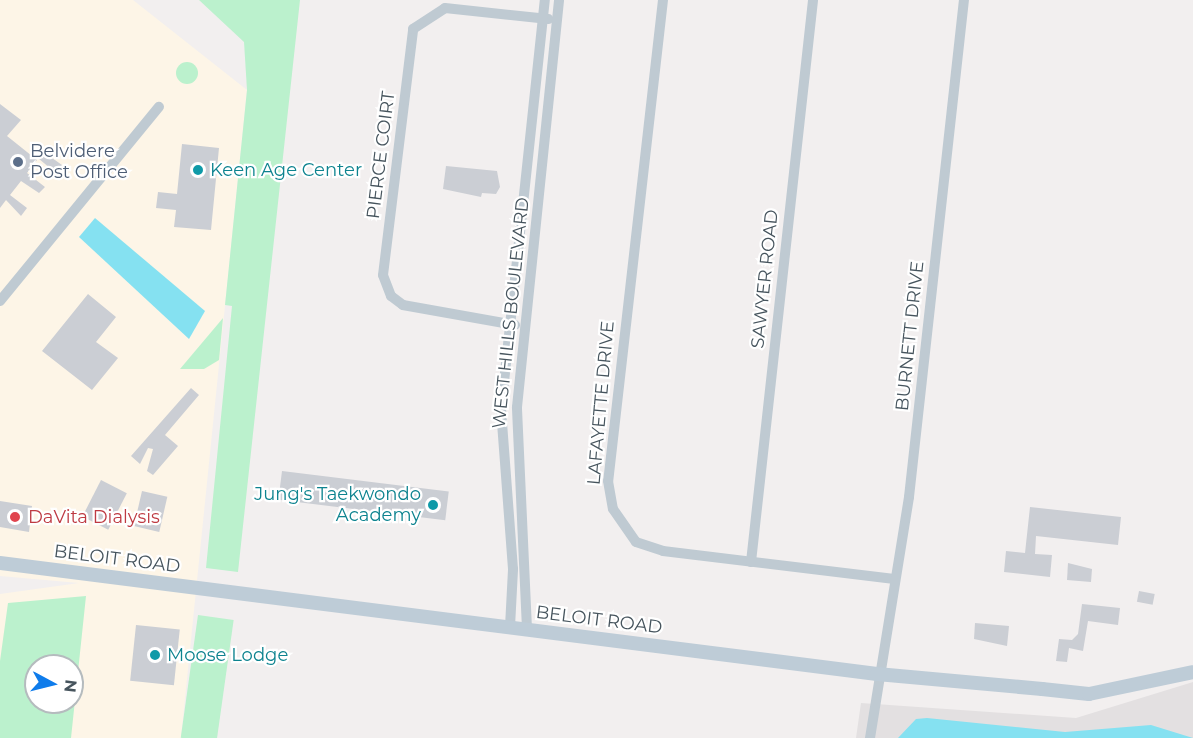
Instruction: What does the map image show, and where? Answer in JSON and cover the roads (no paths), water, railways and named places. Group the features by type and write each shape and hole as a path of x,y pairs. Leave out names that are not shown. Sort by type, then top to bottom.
{"main road":[{"name":"BELOIT ROAD","path":"0,563 877,674 1089,693 1193,672"}],"street":[{"name":"WEST HILLS BOULEVARD","path":"510,627 513,569 500,426 545,0"},
{"name":"WEST HILLS BOULEVARD","path":"527,629 515,441 559,0"},
{"name":"LAFAYETTE DRIVE","path":"663,0 609,495 621,525 636,542 663,551 894,579"},
{"name":"SAWYER ROAD","path":"751,561 813,0"},
{"name":"BURNETT DRIVE","path":"870,738 877,674 909,497 964,0"},
{"name":"PIERCE COIRT","path":"525,327 403,305 391,296 383,275 413,29 445,8 557,20"},
{"path":"0,301 159,107"}],"water":[{"path":"95,218 205,311 189,339 79,237"},
{"path":"927,718 1065,732 1151,725 1193,738 898,738 916,719"}],"place":[{"name":"Belvidere Post Office","path":"18,162"},
{"name":"Keen Age Center","path":"198,170"},
{"name":"Jung's Taekwondo Academy","path":"433,505"},
{"name":"DaVita Dialysis","path":"15,517"},
{"name":"Moose Lodge","path":"155,655"}]}
